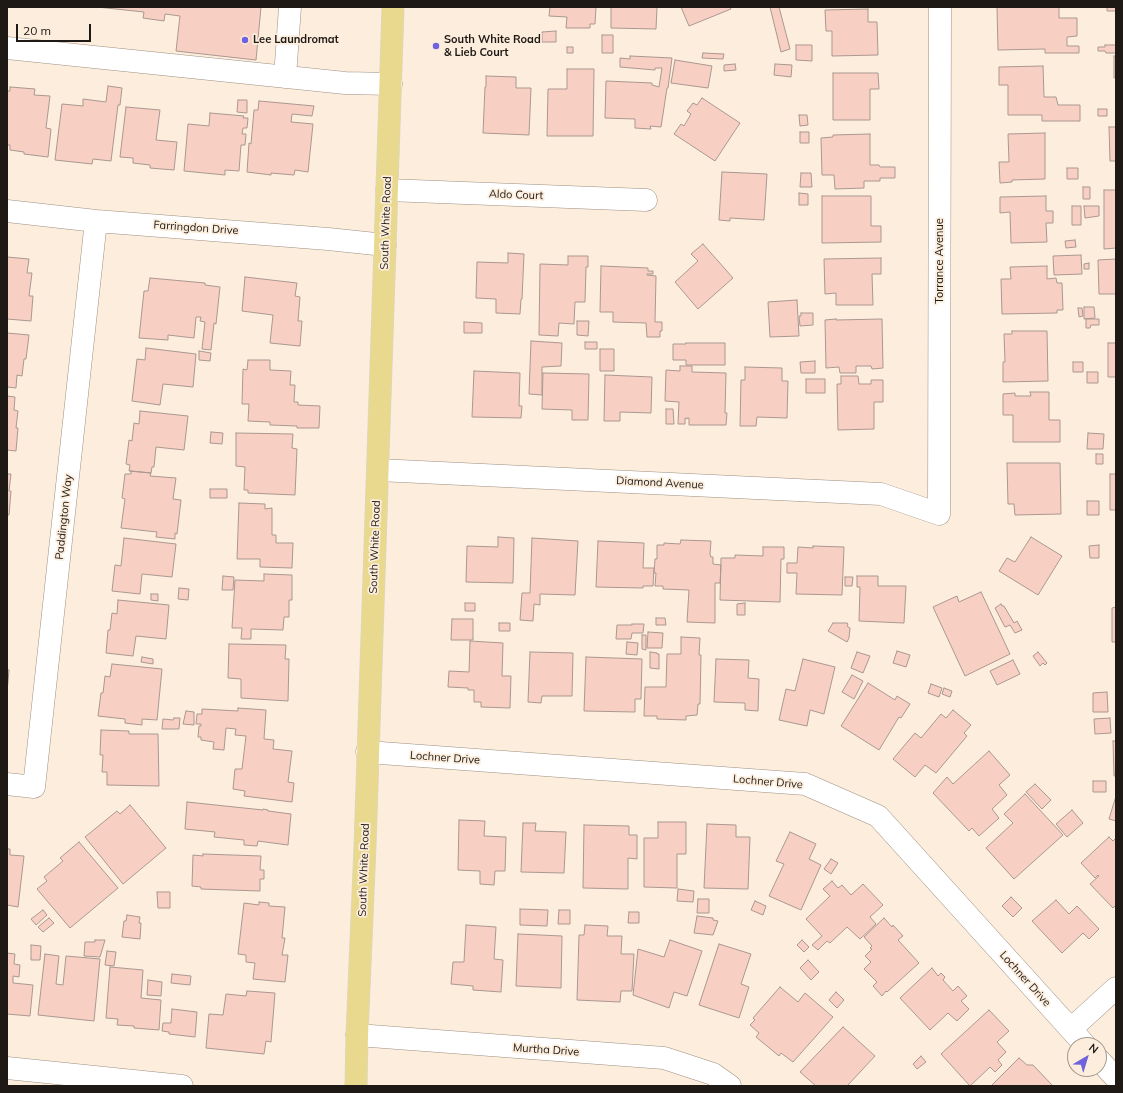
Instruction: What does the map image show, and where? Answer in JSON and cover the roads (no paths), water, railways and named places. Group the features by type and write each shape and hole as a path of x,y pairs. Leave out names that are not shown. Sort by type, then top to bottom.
{"main road":[{"name":"South White Road","path":"356,1086 393,7"}],"street":[{"path":"285,77 290,7"},
{"name":"Torrance Avenue","path":"939,514 940,7"},
{"path":"7,48 345,83 391,84"},
{"name":"Aldo Court","path":"387,190 646,200"},
{"name":"Farringdon Drive","path":"7,211 96,221 328,238 385,245"},
{"name":"Paddington Way","path":"7,784 34,787 96,221"},
{"name":"Diamond Avenue","path":"378,470 881,494 939,514"},
{"name":"Lochner Drive","path":"367,752 805,784 878,816 1078,1037"},
{"path":"1070,1029 1116,988"},
{"name":"Murtha Drive","path":"357,1035 664,1058 713,1074 730,1086"},
{"path":"7,1068 182,1086"},
{"path":"1107,1068 1116,1078"}],"place":[{"name":"Lee Laundromat","path":"245,40"},
{"name":"South White Road & Lieb Court","path":"436,46"}]}
